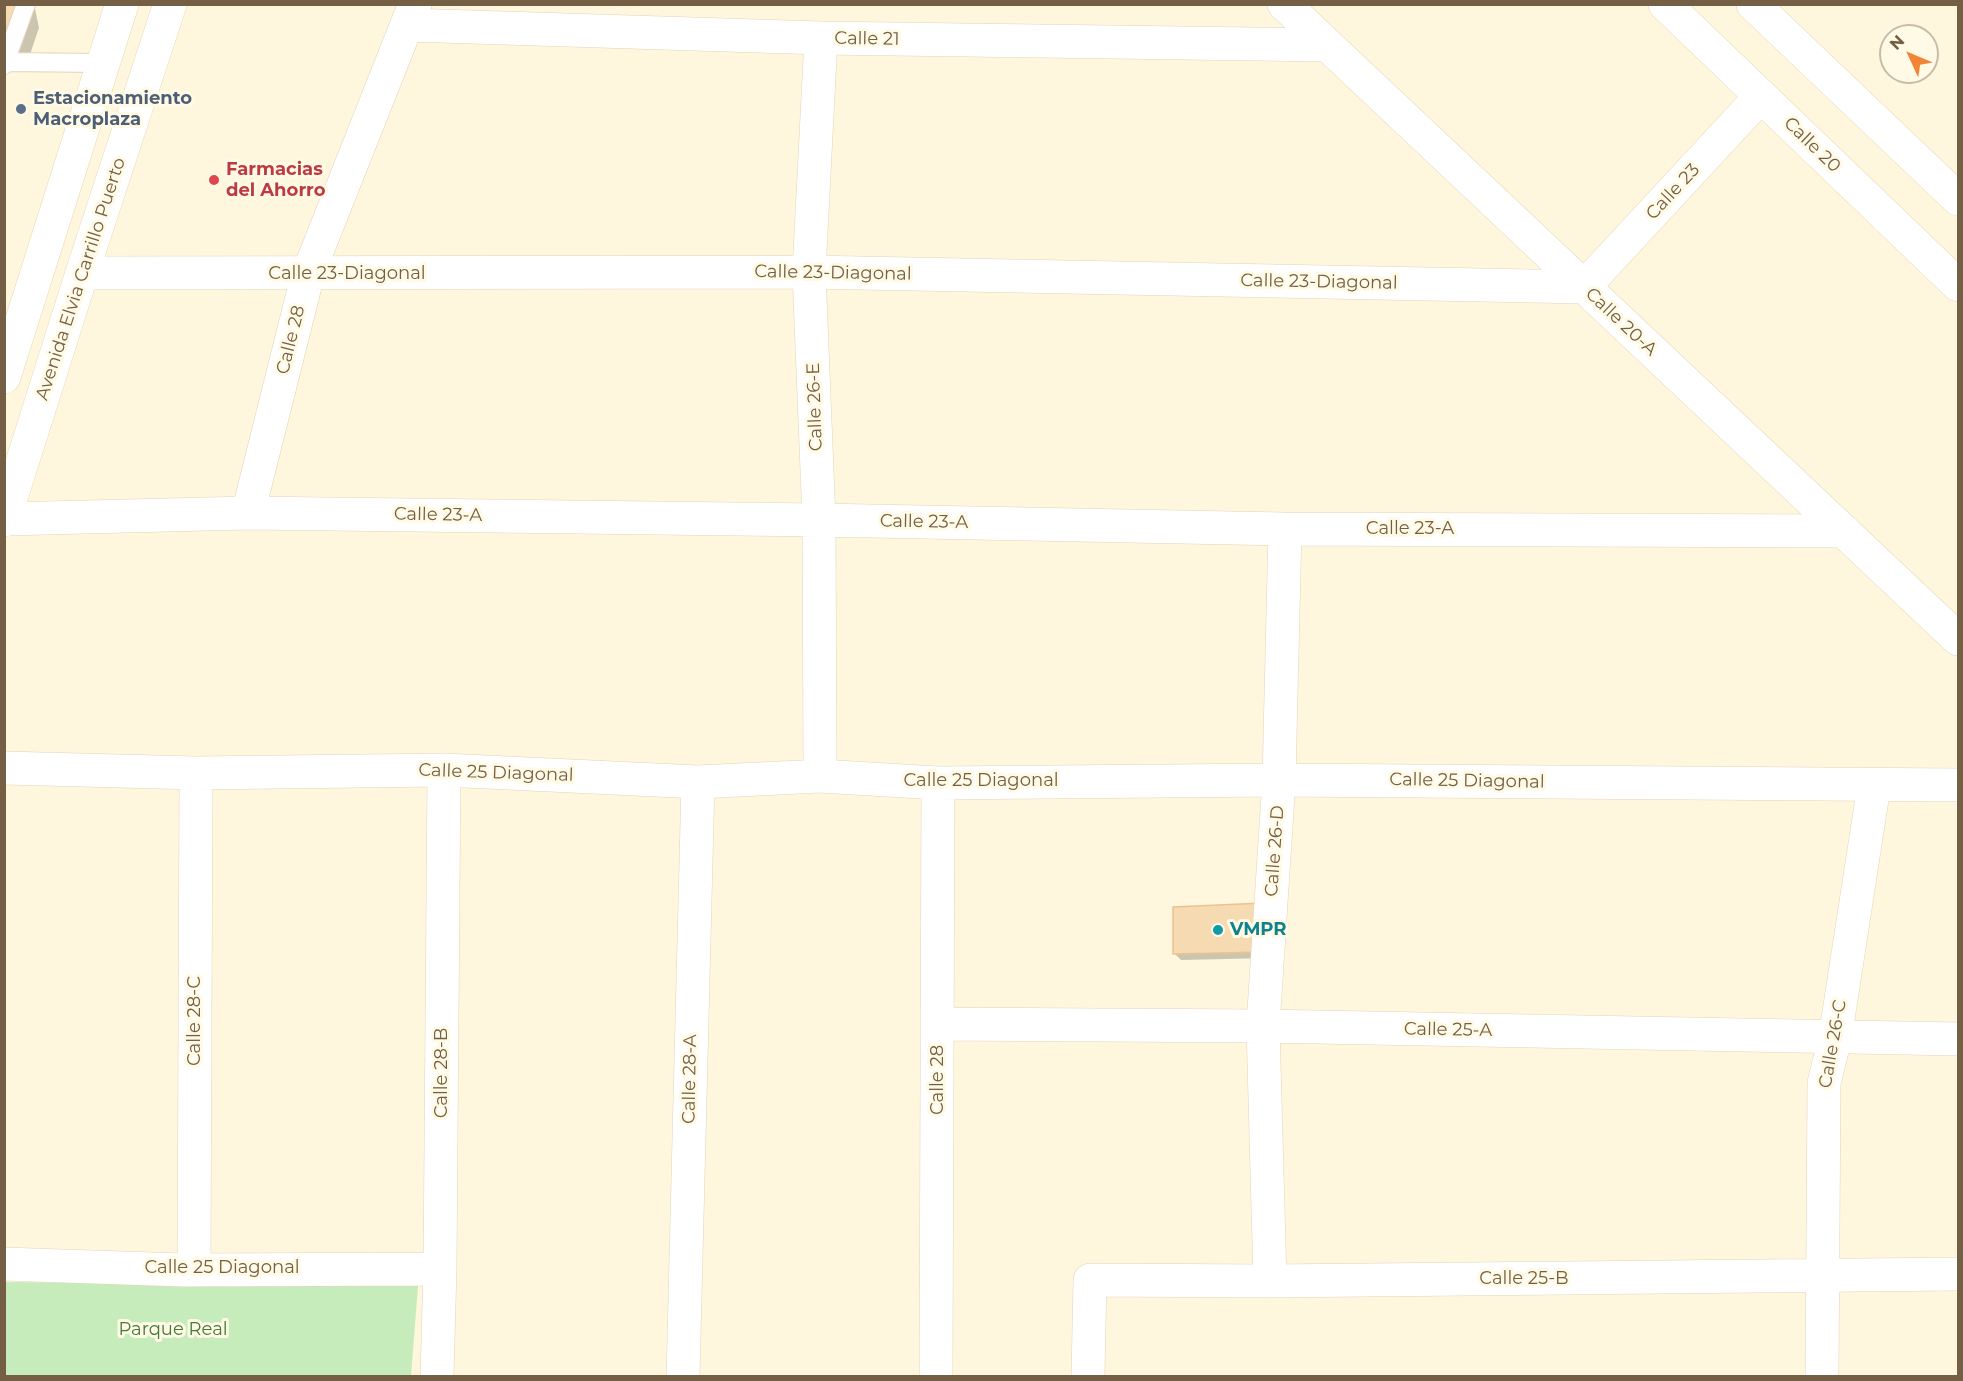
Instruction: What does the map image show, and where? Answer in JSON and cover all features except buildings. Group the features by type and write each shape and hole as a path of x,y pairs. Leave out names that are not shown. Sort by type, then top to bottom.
{"street":[{"path":"4,377 19,288 104,63 122,4"},
{"name":"Avenida Elvia Carrillo Puerto","path":"5,520 82,273 170,4"},
{"name":"Calle 20-A","path":"1284,4 1959,639"},
{"name":"Calle 20","path":"1665,4 1959,285"},
{"path":"1753,4 1959,199"},
{"name":"Calle 21","path":"411,15 821,38 1327,45"},
{"name":"Calle 28","path":"248,513 308,274 411,15"},
{"name":"Calle 26-E","path":"820,777 819,520 810,272 821,38"},
{"name":"Calle 23","path":"1584,287 1761,96"},
{"name":"Calle 23-Diagonal","path":"19,288 82,273 810,272 1584,287"},
{"name":"Calle 23-A","path":"5,520 248,513 819,520 1285,529 1844,531"},
{"name":"Calle 26-D","path":"1269,1281 1263,1026 1279,780 1285,529"},
{"name":"Calle 25 Diagonal","path":"4,768 196,773 444,770 698,782 820,777 938,783 1279,780 1959,785"},
{"name":"Calle 28-B","path":"437,1377 444,770"},
{"name":"Calle 28-C","path":"194,1268 196,773"},
{"name":"Calle 28-A","path":"683,1377 698,782"},
{"name":"Calle 28","path":"936,1377 938,783"},
{"name":"Calle 26-C","path":"1822,1377 1824,1083 1835,1038 1874,786"},
{"name":"Calle 25-A","path":"938,1024 1263,1026 1959,1040"},
{"name":"Calle 25 Diagonal","path":"4,1264 183,1270 194,1268 440,1269"},
{"name":"Calle 25-B","path":"1088,1377 1090,1280 1269,1281 1959,1274"}],"lane":[{"path":"26,4 5,63 104,63"}],"green space":[{"name":"Parque Real","path":"5,1282 418,1286 411,1376 5,1376"}],"place":[{"name":"Estacionamiento Macroplaza","path":"21,109"},
{"name":"Farmacias del Ahorro","path":"214,180"},
{"name":"VMPR","path":"1218,930"}]}
